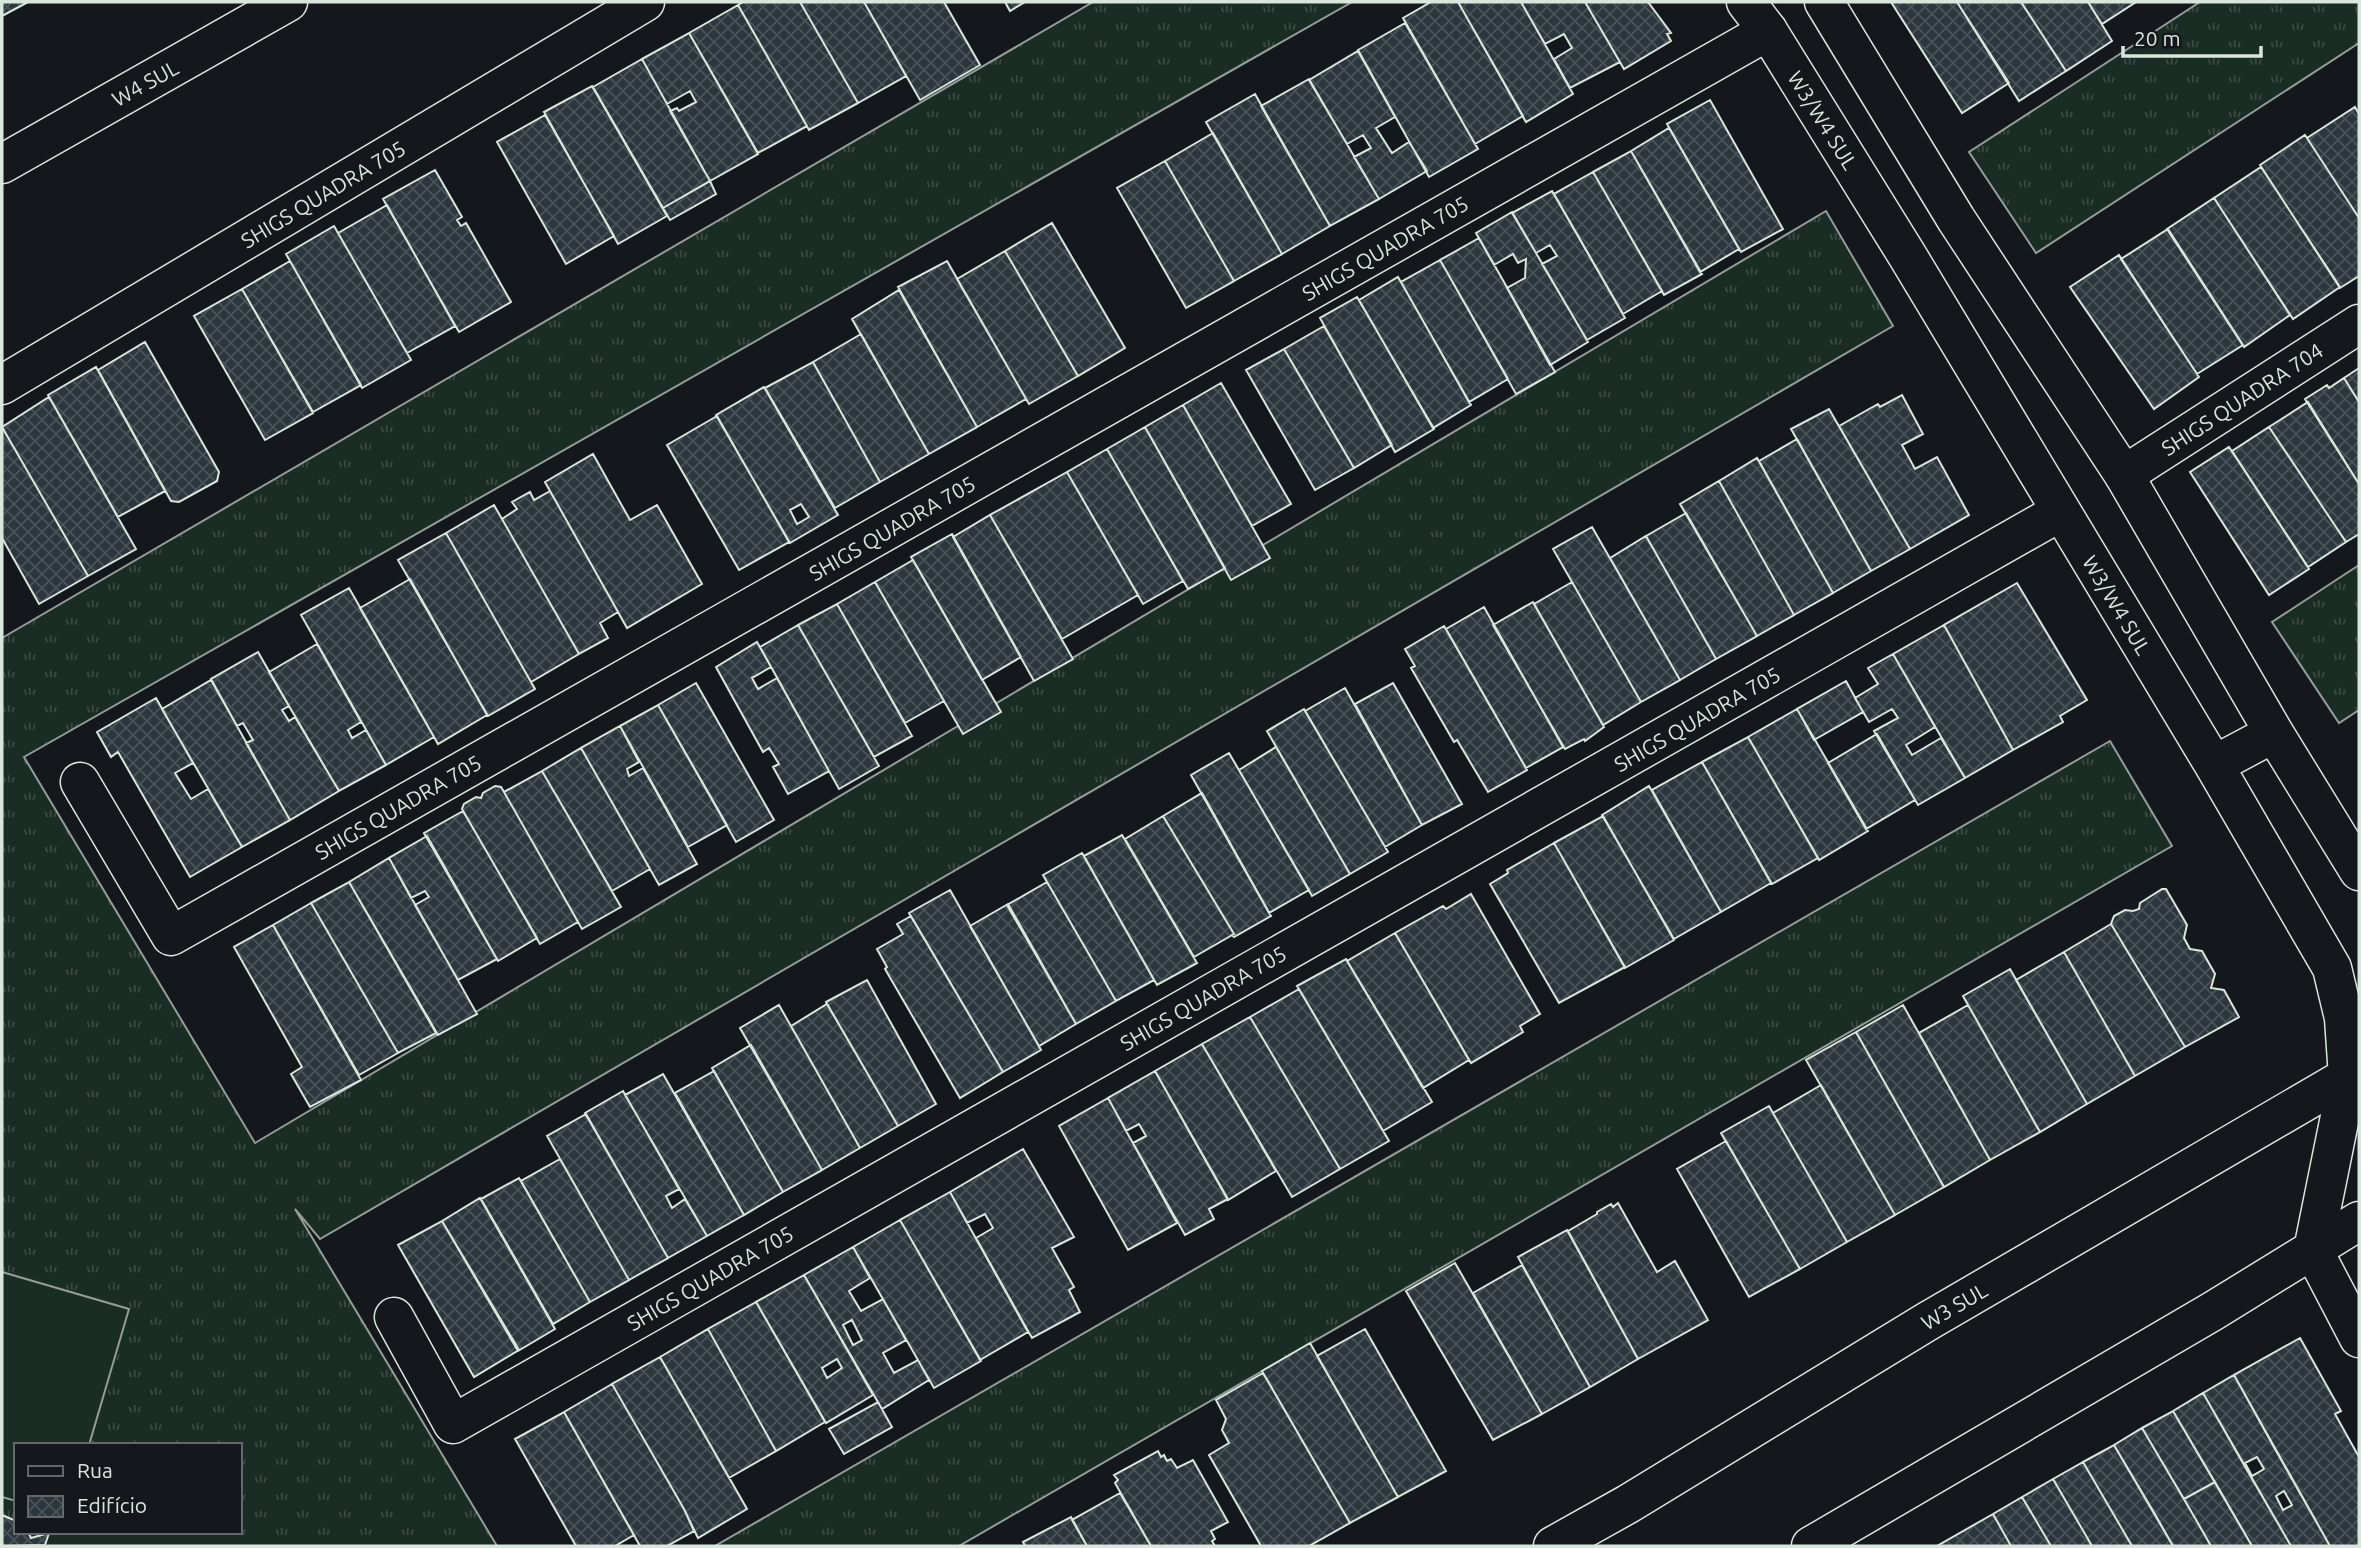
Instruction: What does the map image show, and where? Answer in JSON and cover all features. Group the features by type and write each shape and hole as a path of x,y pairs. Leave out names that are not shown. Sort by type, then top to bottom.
{"street":[{"name":"W4 SUL","path":"2,164 288,2"},
{"name":"SHIGS QUADRA 705","path":"2,385 645,2"},
{"path":"1824,2 1956,219 2124,475 2274,733 2359,871"},
{"name":"SHIGS QUADRA 705","path":"80,782 171,936 1757,16"},
{"name":"W3/W4 SUL","path":"1757,16 1907,255 2214,765 2332,968 2353,1074 2313,1250"},
{"path":"1907,255 1956,219"},
{"name":"SHIGS QUADRA 704","path":"2124,475 2359,324"},
{"name":"SHIGS QUADRA 705","path":"394,1317 453,1424 2060,513"},
{"path":"2214,765 2274,733"},
{"name":"W3 SUL","path":"1553,1546 1628,1504 1928,1321 2353,1074"},
{"path":"1811,1546 2213,1311 2359,1221"},
{"path":"2313,1250 2359,1338"},
{"path":"1602,1546 1628,1504"}],"green space":[{"path":"1093,2 1352,2 24,757 255,1143 1826,211 1893,326 320,1239 295,1209 497,1546 2,1546 2,638"},
{"path":"2200,2 2359,2 2359,43 2036,253 1969,152"},
{"path":"2359,565 2359,710 2339,723 2272,622"},
{"path":"2110,741 2172,846 959,1546 715,1546"},
{"path":"2,1272 129,1309 90,1443 14,1443 14,1500 2,1497"}],"building":[{"path":"2,2 28,2 2,16"},
{"path":"743,2 800,2 858,103 809,130 738,5"},
{"path":"800,2 864,2 906,76 858,103"},
{"path":"864,2 944,2 980,65 920,100"},
{"path":"1005,2 1025,2 1010,11"},
{"path":"1431,2 1458,2 1523,116 1475,144 1403,18"},
{"path":"1458,2 1521,2 1573,94 1526,122"},
{"path":"1521,2 1585,2 1620,62 1570,88 1554,59 1572,48 1564,34 1545,44"},
{"path":"1585,2 1648,2 1671,33 1667,34 1671,41 1624,69"},
{"path":"1891,2 1957,2 2009,83 1962,113"},
{"path":"1957,2 2021,2 2066,71 2019,101"},
{"path":"2021,2 2088,2 2112,41 2066,71"},
{"path":"2088,2 2136,2 2102,24"},
{"path":"738,5 807,126 758,153 689,33"},
{"path":"1405,23 1478,149 1429,177 1358,50"},
{"path":"689,33 758,154 710,181 670,111 677,108 679,111 696,102 690,91 667,104 642,59"},
{"path":"1358,51 1395,117 1376,128 1392,153 1409,142 1427,171 1379,199 1354,157 1371,148 1363,135 1347,144 1309,80"},
{"path":"642,59 710,181 663,208 593,87"},
{"path":"1309,79 1379,199 1330,226 1261,106"},
{"path":"592,86 667,216 618,244 544,112"},
{"path":"1255,94 1330,226 1282,254 1206,122"},
{"path":"1710,100 1783,229 1741,252 1667,124"},
{"path":"2355,107 2359,114 2359,218 2307,138"},
{"path":"545,115 614,236 566,264 497,142"},
{"path":"1669,128 1739,249 1700,272 1631,151"},
{"path":"1213,133 1282,254 1234,281 1165,161"},
{"path":"2305,135 2359,218 2359,276 2340,288 2260,165"},
{"path":"1631,151 1702,274 1664,295 1593,172"},
{"path":"1165,161 1234,281 1186,308 1117,188"},
{"path":"2261,167 2340,287 2293,319 2214,198"},
{"path":"435,170 462,217 457,220 461,226 466,223 511,302 459,332 383,199"},
{"path":"1593,172 1662,291 1623,314 1554,194"},
{"path":"710,181 716,194 670,220 663,208"},
{"path":"1552,191 1625,318 1587,340 1542,264 1557,256 1550,245 1536,253 1512,213"},
{"path":"2214,198 2290,315 2244,347 2167,229"},
{"path":"387,205 455,326 407,353 338,233"},
{"path":"1512,212 1588,342 1550,365 1507,288 1525,278 1526,259 1518,263 1513,254 1494,265 1476,233"},
{"path":"1052,223 1125,348 1078,376 1005,251"},
{"path":"334,226 411,360 362,388 286,254"},
{"path":"2168,229 2243,345 2197,374 2121,259"},
{"path":"1479,238 1555,372 1516,394 1440,260"},
{"path":"1005,251 1078,376 1029,404 957,279"},
{"path":"2119,255 2199,377 2154,409 2070,287"},
{"path":"1440,260 1508,379 1469,402 1401,282"},
{"path":"290,261 361,385 313,412 242,289"},
{"path":"947,261 1026,399 977,427 898,287"},
{"path":"1398,277 1471,405 1433,428 1359,300"},
{"path":"242,289 313,413 265,440 194,316"},
{"path":"899,290 977,427 929,454 852,319"},
{"path":"1357,297 1434,429 1395,452 1320,318"},
{"path":"1324,326 1392,445 1354,468 1284,349"},
{"path":"861,334 929,454 880,482 813,362"},
{"path":"145,342 219,472 217,481 179,502 171,501 98,370"},
{"path":"1284,349 1354,468 1315,490 1246,370"},
{"path":"813,362 880,482 835,508 765,388"},
{"path":"96,367 165,491 118,517 48,395"},
{"path":"2359,368 2359,402 2344,378"},
{"path":"2344,378 2359,402 2359,484 2305,399"},
{"path":"1221,383 1291,504 1252,526 1183,405"},
{"path":"764,387 838,515 790,543 716,415","holes":["801,504 809,517 797,524 790,510"]},
{"path":"1902,395 1923,434 1902,445 1915,469 1937,457 1969,515 1910,549 1839,426 1878,404 1880,407"},
{"path":"49,397 136,549 88,576 2,427"},
{"path":"2308,402 2359,484 2359,534 2346,542 2269,427"},
{"path":"1183,405 1270,558 1231,580 1145,427"},
{"path":"1829,409 1910,549 1871,571 1791,429"},
{"path":"717,416 789,542 739,570 667,445"},
{"path":"2,427 88,576 39,604 2,538"},
{"path":"1145,427 1225,568 1188,589 1107,449"},
{"path":"2269,427 2346,542 2308,567 2232,451"},
{"path":"1797,439 1871,571 1833,593 1759,461"},
{"path":"2229,447 2309,569 2269,595 2190,472"},
{"path":"1107,449 1183,581 1143,604 1067,472"},
{"path":"593,454 630,520 657,505 702,584 627,628 545,482"},
{"path":"1757,458 1833,593 1794,615 1719,481"},
{"path":"1067,472 1138,595 1062,639 990,515"},
{"path":"1719,481 1794,615 1757,636 1680,504"},
{"path":"550,491 618,612 600,623 608,638 579,654 502,519 517,509 512,502 530,492 534,500"},
{"path":"494,505 579,654 531,682 446,533"},
{"path":"1686,513 1757,636 1716,659 1646,536"},
{"path":"990,515 1073,659 1034,681 953,537"},
{"path":"1592,527 1680,680 1641,702 1553,549"},
{"path":"446,533 535,689 488,716 398,560"},
{"path":"952,534 1021,657 982,680 911,557"},
{"path":"1646,536 1716,659 1680,680 1610,558"},
{"path":"913,560 1001,712 963,734 875,582"},
{"path":"410,579 487,715 438,744 360,608"},
{"path":"875,582 944,701 905,723 837,604"},
{"path":"1572,582 1641,702 1603,725 1534,604"},
{"path":"2017,583 2087,700 2060,716 2063,722 2013,750 1944,625"},
{"path":"349,588 434,737 386,765 301,615"},
{"path":"1533,602 1604,727 1585,741 1584,739 1565,749 1493,625"},
{"path":"837,604 912,736 874,757 798,625"},
{"path":"1484,607 1563,747 1526,768 1446,629"},
{"path":"798,625 879,766 839,789 760,647"},
{"path":"1944,625 2013,750 1965,778 1893,654"},
{"path":"1444,626 1527,770 1488,792 1457,740 1454,742 1411,668 1415,666 1405,649"},
{"path":"757,642 771,667 752,678 758,689 777,678 829,771 788,794 773,767 779,764 769,748 763,752 716,667"},
{"path":"317,644 361,722 348,730 352,738 366,730 386,765 339,791 269,672"},
{"path":"258,652 289,706 282,710 289,721 295,717 339,791 290,820 246,743 253,740 243,723 237,726 211,679"},
{"path":"1893,654 1935,727 1906,745 1912,755 1941,738 1965,778 1918,805 1874,731 1898,718 1892,709 1869,722 1855,698 1878,684 1868,668"},
{"path":"211,680 290,820 242,847 162,709"},
{"path":"1846,681 1863,712 1814,740 1797,709"},
{"path":"696,683 774,820 736,842 658,705"},
{"path":"1393,683 1462,804 1422,825 1355,704"},
{"path":"1345,688 1422,825 1385,847 1305,711"},
{"path":"156,698 193,763 175,773 191,799 208,789 242,847 190,877 118,752 111,757 97,732"},
{"path":"658,705 727,825 688,847 620,726"},
{"path":"1304,709 1388,852 1350,874 1267,731"},
{"path":"1797,709 1868,831 1819,860 1748,737"},
{"path":"620,726 639,762 627,769 629,776 643,768 697,864 659,885 581,748"},
{"path":"1877,734 1915,800 1866,829 1828,763"},
{"path":"1748,737 1818,858 1772,884 1702,762"},
{"path":"1276,747 1350,874 1312,896 1239,770"},
{"path":"581,748 650,869 612,891 542,771"},
{"path":"1229,753 1309,890 1269,913 1191,775"},
{"path":"1702,762 1771,883 1721,912 1652,790"},
{"path":"542,771 621,907 582,929 504,792"},
{"path":"495,786 501,787 578,922 540,944 462,809 464,804 476,797 481,798 483,793"},
{"path":"1649,786 1721,912 1674,939 1602,815"},
{"path":"1202,793 1271,916 1234,937 1163,816"},
{"path":"463,811 537,938 498,961 424,833"},
{"path":"1163,816 1234,934 1194,957 1125,839"},
{"path":"1603,816 1674,940 1625,968 1554,843"},
{"path":"1122,835 1197,963 1157,985 1084,856"},
{"path":"427,836 497,959 458,980 415,905 429,897 425,891 411,898 389,858"},
{"path":"1554,843 1625,967 1559,1003 1490,884 1508,873 1507,870"},
{"path":"1082,853 1154,980 1116,1001 1043,875"},
{"path":"389,858 477,1014 438,1035 349,882"},
{"path":"349,882 436,1033 398,1053 311,903"},
{"path":"1047,882 1116,1001 1076,1024 1007,905"},
{"path":"2166,889 2187,925 2184,938 2190,949 2202,951 2215,974 2211,988 2224,990 2239,1017 2185,1047 2111,924 2114,916 2125,910 2139,909 2140,903"},
{"path":"950,890 1041,1050 1003,1072 909,913"},
{"path":"1471,894 1540,1014 1520,1026 1523,1032 1471,1063 1395,933 1443,906 1446,909"},
{"path":"311,903 398,1053 359,1075 273,925"},
{"path":"1008,904 1076,1024 1039,1046 970,926"},
{"path":"911,916 1003,1072 960,1098 885,969 887,967 877,949 903,934 897,924"},
{"path":"2111,924 2185,1047 2135,1076 2064,952"},
{"path":"273,925 361,1080 310,1107 291,1074 302,1067 234,947"},
{"path":"1395,933 1469,1060 1423,1088 1347,961"},
{"path":"2064,952 2135,1076 2087,1104 2016,980"},
{"path":"1346,959 1432,1102 1383,1131 1297,986"},
{"path":"2010,969 2087,1104 2040,1132 1963,996"},
{"path":"867,980 936,1104 898,1126 826,1002"},
{"path":"1299,989 1389,1141 1340,1169 1250,1017"},
{"path":"827,1004 898,1126 860,1148 791,1026"},
{"path":"779,1005 860,1148 822,1170 740,1028"},
{"path":"1903,1005 1990,1160 1944,1187 1856,1032"},
{"path":"1968,1005 2040,1132 1990,1160 1919,1033"},
{"path":"1250,1017 1340,1169 1292,1197 1202,1044"},
{"path":"1856,1032 1944,1187 1895,1215 1806,1060"},
{"path":"1202,1044 1276,1171 1228,1200 1155,1071"},
{"path":"751,1045 822,1170 783,1192 712,1068"},
{"path":"714,1071 783,1192 744,1215 675,1093"},
{"path":"1155,1071 1228,1199 1209,1209 1214,1219 1185,1235 1133,1143 1146,1136 1139,1124 1126,1131 1108,1098"},
{"path":"663,1074 744,1215 707,1236 625,1095"},
{"path":"1821,1085 1895,1215 1847,1242 1773,1113"},
{"path":"623,1091 679,1189 666,1196 672,1208 685,1199 707,1236 668,1258 585,1113"},
{"path":"1108,1098 1177,1223 1128,1250 1059,1126"},
{"path":"1769,1106 1847,1242 1800,1269 1721,1133"},
{"path":"586,1114 668,1258 629,1280 547,1136"},
{"path":"1726,1141 1800,1269 1749,1297 1677,1169"},
{"path":"1023,1149 1074,1237 1052,1248 1074,1287 1069,1290 1080,1312 1032,1338 976,1238 993,1228 985,1214 967,1223 950,1192"},
{"path":"560,1159 629,1280 590,1302 521,1181"},
{"path":"519,1178 590,1302 553,1324 481,1199"},
{"path":"950,1192 1028,1332 980,1360 900,1220"},
{"path":"480,1198 555,1329 518,1351 442,1221"},
{"path":"1618,1203 1657,1272 1675,1261 1708,1320 1638,1359 1568,1231 1611,1204 1613,1207"},
{"path":"900,1220 981,1361 934,1388 853,1247"},
{"path":"442,1221 519,1350 474,1377 398,1245"},
{"path":"1567,1230 1638,1359 1590,1387 1518,1257"},
{"path":"853,1247 870,1278 849,1291 861,1311 883,1299 906,1340 883,1353 894,1373 918,1360 929,1380 882,1409 804,1275","holes":["852,1320 862,1340 853,1345 843,1325"]},
{"path":"1455,1263 1542,1414 1493,1440 1406,1291"},
{"path":"1522,1265 1590,1387 1542,1414 1473,1293"},
{"path":"804,1275 873,1395 826,1423 756,1302","holes":["837,1359 842,1368 827,1378 822,1368"]},
{"path":"756,1302 825,1422 776,1451 708,1329"},
{"path":"708,1329 776,1451 729,1478 660,1357"},
{"path":"1365,1329 1446,1471 1398,1497 1317,1356"},
{"path":"2300,1338 2341,1411 2335,1414 2359,1457 2359,1546 2330,1546 2234,1375"},
{"path":"1310,1343 1398,1497 1350,1523 1262,1371"},
{"path":"660,1357 747,1509 698,1538 612,1384"},
{"path":"1263,1373 1350,1523 1309,1546 1261,1546 1209,1455 1229,1443 1222,1430 1226,1419 1216,1400"},
{"path":"2234,1375 2330,1546 2291,1546 2203,1393","holes":["2257,1457 2264,1469 2252,1476 2245,1463","2284,1491 2292,1505 2283,1510 2276,1496"]},
{"path":"612,1384 694,1531 667,1546 640,1546 564,1412"},
{"path":"2203,1393 2291,1546 2252,1546 2173,1411"},
{"path":"878,1402 892,1427 844,1454 829,1429"},
{"path":"2173,1411 2215,1482 2184,1499 2142,1428"},
{"path":"564,1412 634,1535 615,1546 576,1546 515,1439"},
{"path":"2142,1428 2211,1546 2173,1546 2114,1445"},
{"path":"2114,1445 2173,1546 2132,1546 2083,1462"},
{"path":"1158,1451 1167,1461 1171,1459 1177,1468 1193,1460 1228,1522 1211,1531 1215,1546 1151,1546 1115,1483 1118,1480 1114,1475"},
{"path":"2083,1462 2132,1546 2092,1546 2053,1479"},
{"path":"2053,1479 2092,1546 2051,1546 2022,1497"},
{"path":"2215,1482 2252,1546 2211,1546 2184,1499"},
{"path":"1120,1493 1151,1546 1087,1546 1072,1520"},
{"path":"2022,1497 2051,1546 2011,1546 1993,1514"},
{"path":"1993,1514 2011,1546 1937,1546"},
{"path":"2,1515 14,1520 14,1534 29,1534 31,1538 49,1534 45,1545 2,1546"},
{"path":"1071,1517 1087,1546 1025,1546 1023,1542"}]}
